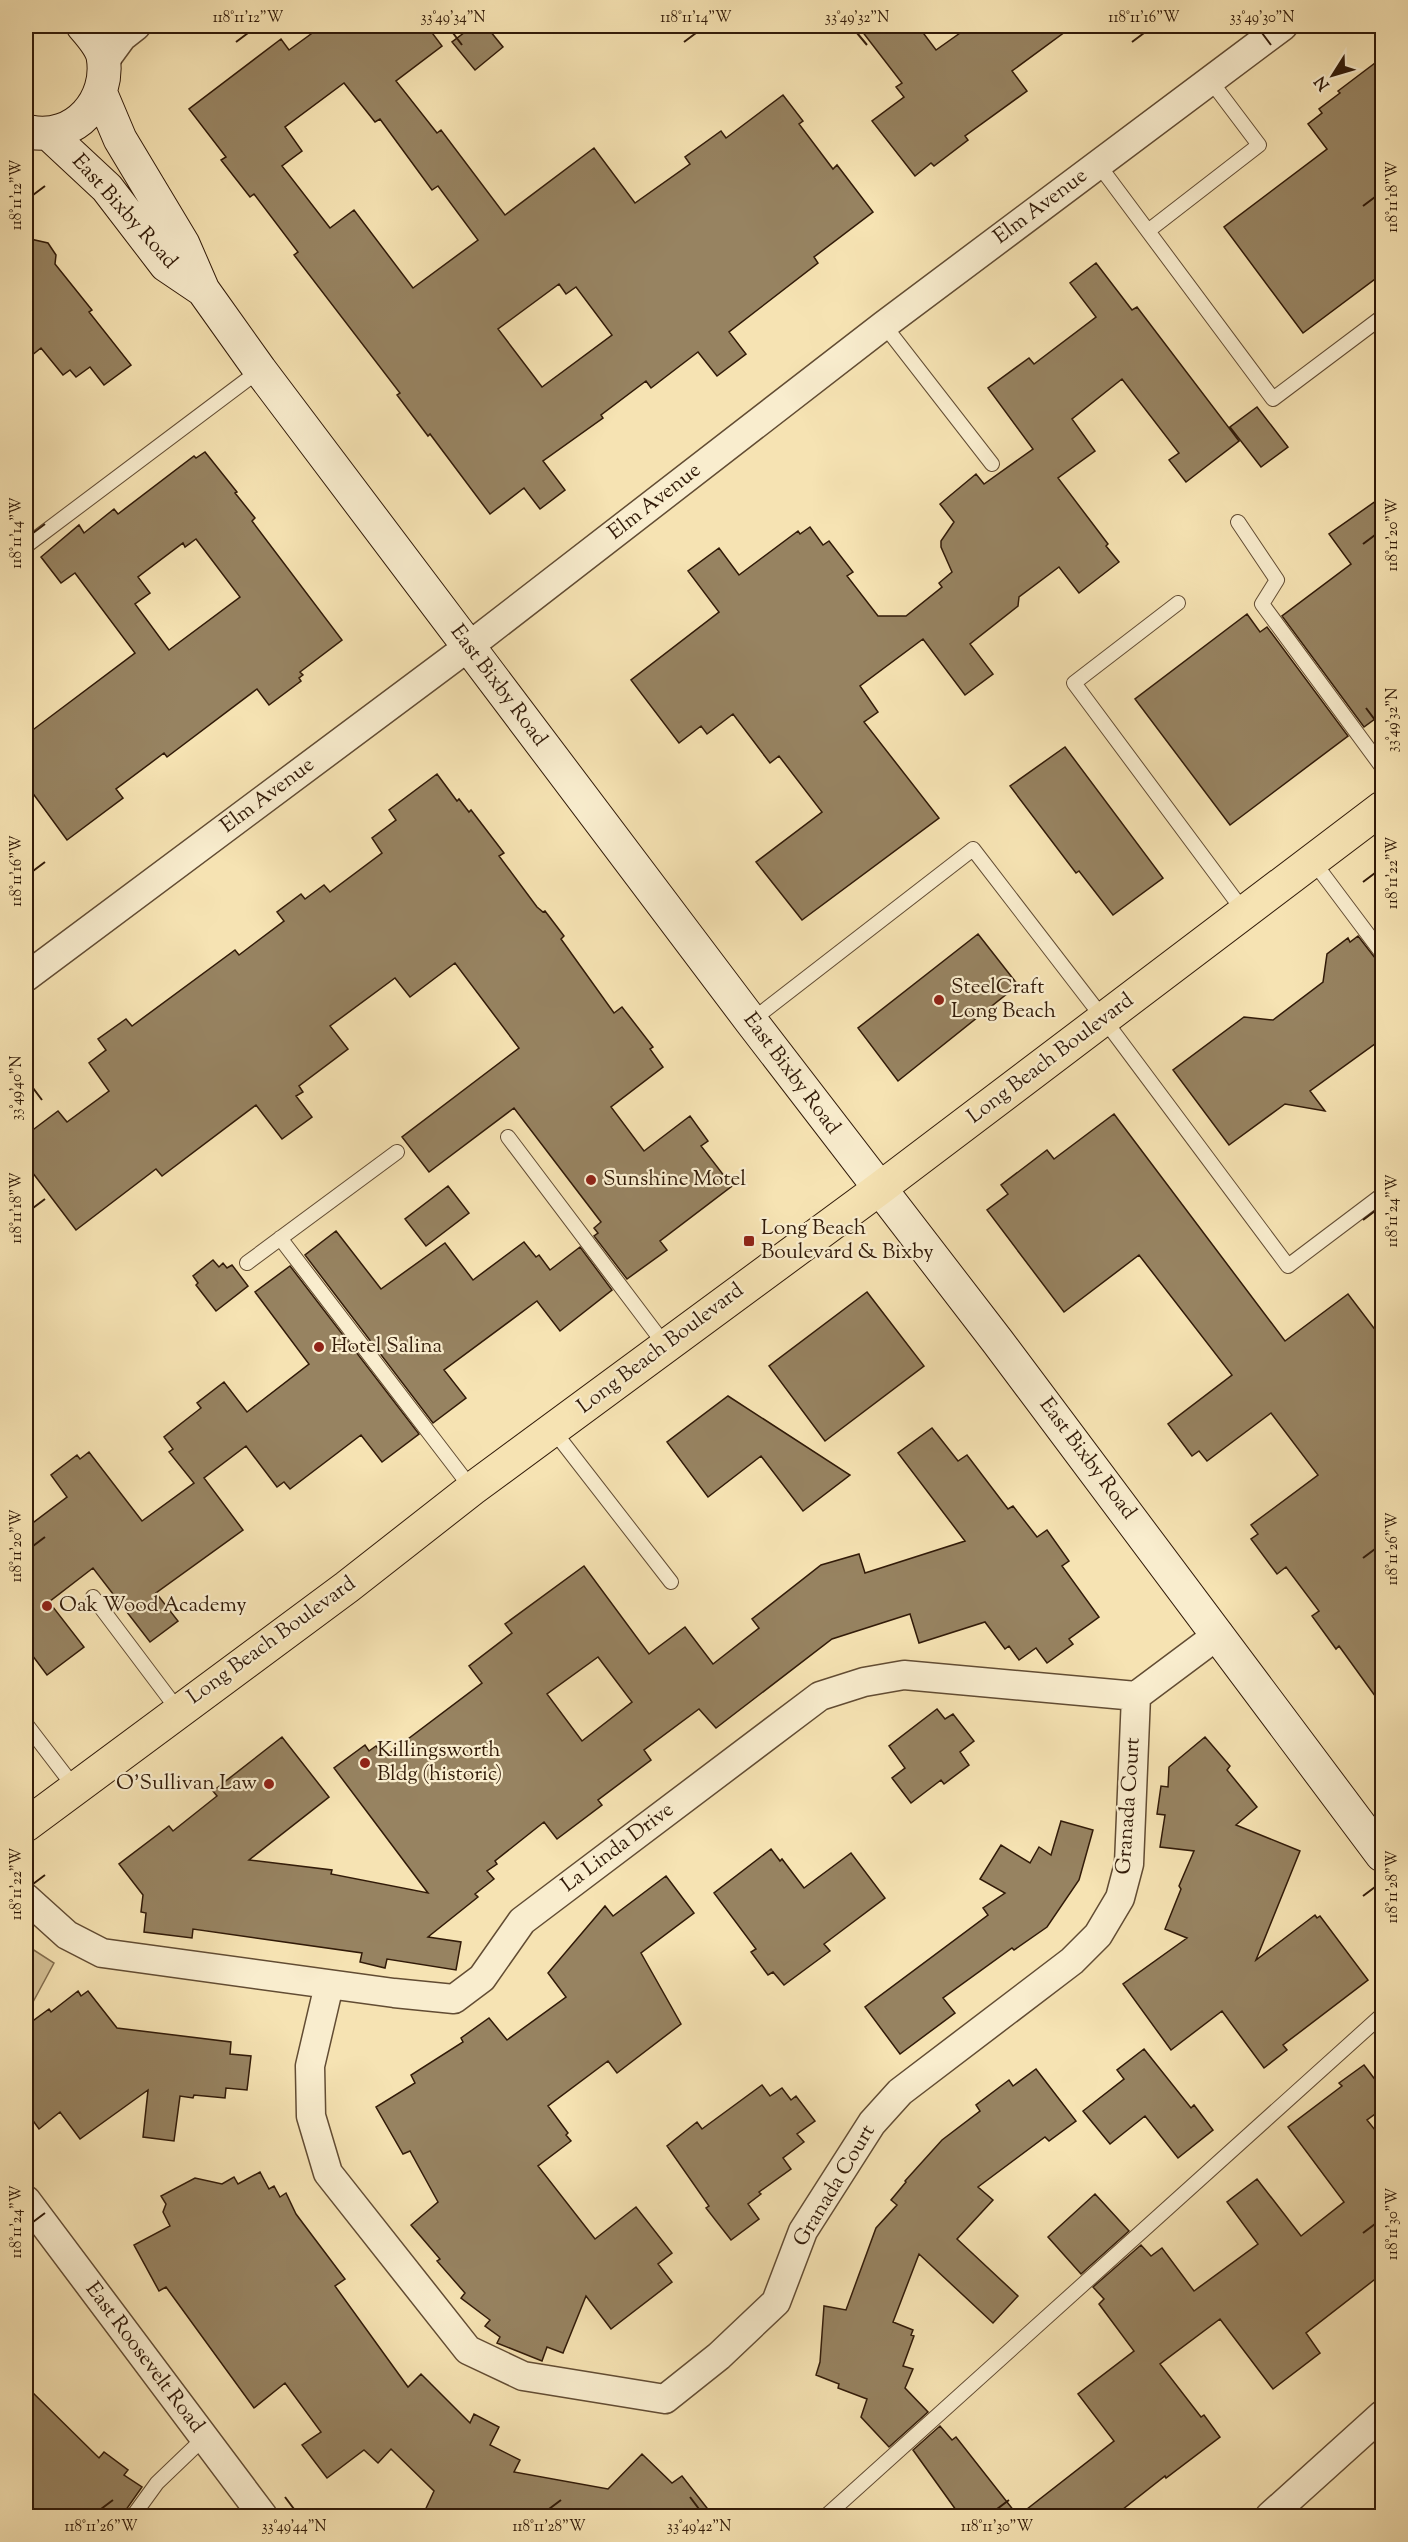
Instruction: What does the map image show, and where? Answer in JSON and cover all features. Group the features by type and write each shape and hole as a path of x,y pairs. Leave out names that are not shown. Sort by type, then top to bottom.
{"main road":[{"name":"Long Beach Boulevard","path":"26,1825 178,1710 347,1587 666,1345 879,1189 1383,808"}],"street":[{"name":"East Bixby Road","path":"83,26 102,54 102,78 120,139 183,244 203,290 260,370 468,647 879,1189 998,1342 1383,1856"},
{"path":"37,132 59,132 76,124 90,111 102,78 122,37 136,26"},
{"name":"Elm Avenue","path":"26,976 468,647 884,325 1283,26"},
{"name":"East Bixby Road","path":"37,132 106,188 166,264 203,290"},
{"path":"1136,1696 1219,1635"},
{"name":"La Linda Drive","path":"26,1898 67,1935 102,1953 454,1999 482,1978 522,1921 819,1696 864,1682 904,1675 1136,1696"},
{"name":"Granada Court","path":"329,1984 310,2066 311,2116 328,2173 468,2350 523,2376 665,2399 718,2356 776,2302 803,2231 873,2123 900,2092 1056,1974 1098,1935 1120,1898 1129,1864 1136,1696"},
{"name":"East Roosevelt Road","path":"26,2200 263,2517"},
{"path":"1270,2517 1383,2415"}],"lane":[{"path":"1148,231 1259,145 1210,81"},
{"path":"1098,164 1273,399 1383,316"},
{"path":"884,325 992,464"},
{"path":"26,546 260,370"},
{"path":"1238,522 1277,580 1262,604 1383,767"},
{"path":"1178,603 1074,683 1245,913"},
{"path":"751,1021 973,849 1103,1018 1288,1266 1383,1195"},
{"path":"1313,861 1383,953"},
{"path":"508,1137 666,1345"},
{"path":"247,1263 397,1152"},
{"path":"280,1238 472,1490"},
{"path":"553,1430 671,1582"},
{"path":"93,1597 178,1710"},
{"path":"26,1724 75,1788"},
{"path":"826,2517 1383,2015"},
{"path":"133,2517 157,2483 204,2438"}],"shaded area":[{"path":"26,1945 54,1963 26,2015"}],"building":[{"path":"322,26 427,26 442,46 396,81 437,133 441,130 505,215 594,148 635,203 690,164 685,157 721,131 726,138 783,95 803,121 799,124 833,169 837,165 873,212 814,257 818,263 729,332 746,354 717,376 698,352 651,388 646,381 601,415 603,418 543,461 565,490 540,509 524,488 490,514 430,434 428,436 397,395 400,393 294,255 298,252 254,194 250,197 221,160 226,157 189,109 281,39 289,50","holes":["344,83 375,122 380,119 432,190 438,186 478,240 413,288 354,210 330,228 282,166 302,151 285,127","559,284 566,294 576,287 612,335 542,387 498,329"]},
{"path":"473,26 486,26 503,47 475,70 452,42"},
{"path":"858,26 918,26 936,50 970,26 1073,26 1012,71 1027,91 965,136 968,140 934,166 931,163 915,176 872,121 904,97 896,87 902,83"},
{"path":"1383,57 1383,273 1303,333 1224,227 1327,149 1308,124 1322,113 1319,109 1340,93 1338,91"},
{"path":"26,238 48,243 56,255 55,264 92,310 89,312 131,365 104,385 90,367 76,377 70,370 63,375 41,348 26,360"},
{"path":"1096,263 1132,310 1137,307 1239,441 1186,482 1169,460 1179,453 1122,379 1072,419 1095,451 1058,478 1119,562 1079,593 1059,567 1019,597 1018,606 970,644 993,674 965,695 923,639 860,686 878,712 864,722 939,818 802,920 756,862 822,812 779,756 770,763 733,714 707,734 701,726 679,743 631,680 719,612 688,571 719,548 739,575 798,531 800,534 810,527 823,545 829,541 853,572 847,576 878,616 906,616 942,587 939,583 952,572 941,547 941,541 954,522 940,504 976,474 984,484 1033,449 988,388 1029,358 1034,364 1096,317 1070,283"},
{"path":"1257,407 1288,447 1261,467 1230,427"},
{"path":"205,452 255,518 252,521 342,640 300,672 303,675 299,678 301,681 269,705 257,689 167,757 164,753 116,789 123,798 67,840 26,784 26,735 135,653 75,573 61,583 41,557 79,525 84,533 114,509 118,514 194,456 196,458","holes":["196,539 240,597 169,650 135,604 150,593 138,577 183,543 185,547"]},
{"path":"1383,496 1383,713 1364,727 1282,616 1351,564 1329,534"},
{"path":"1247,614 1260,632 1267,627 1348,736 1230,825 1135,699"},
{"path":"1065,747 1163,878 1113,915 1079,871 1076,873 1010,786"},
{"path":"437,774 457,801 459,799 469,812 471,810 504,853 499,856 537,907 545,911 564,936 561,939 614,1013 622,1007 653,1047 650,1049 663,1067 611,1107 644,1151 690,1116 708,1141 701,1146 732,1186 660,1241 667,1250 627,1279 594,1236 598,1233 594,1228 601,1222 514,1108 429,1172 402,1137 519,1048 455,963 410,997 395,978 330,1026 348,1049 299,1086 303,1092 296,1096 312,1117 282,1139 256,1105 162,1176 156,1169 76,1230 26,1164 26,1135 58,1111 67,1122 109,1091 89,1063 106,1050 98,1039 126,1019 132,1026 235,950 239,955 284,921 277,912 301,894 305,899 324,885 330,892 382,853 372,838 396,820 389,810"},
{"path":"978,934 1018,985 898,1081 858,1028"},
{"path":"1358,936 1375,958 1383,962 1383,1038 1310,1091 1325,1111 1285,1104 1229,1145 1173,1070 1244,1017 1273,1020 1323,982 1327,954 1348,938 1350,942"},
{"path":"1114,1114 1285,1341 1348,1294 1383,1340 1383,1707 1339,1646 1336,1649 1312,1616 1319,1611 1286,1567 1277,1574 1251,1539 1258,1534 1251,1525 1318,1475 1271,1413 1207,1461 1199,1451 1192,1456 1168,1424 1232,1375 1139,1255 1064,1312 987,1210 1008,1194 1001,1185 1047,1150 1054,1159"},
{"path":"448,1186 469,1213 426,1246 405,1219"},
{"path":"336,1231 381,1289 445,1243 473,1280 524,1242 536,1257 539,1255 550,1270 580,1247 612,1290 560,1331 537,1301 444,1370 466,1398 433,1423 305,1255"},
{"path":"213,1260 219,1267 223,1263 227,1268 232,1265 248,1286 216,1311 196,1285 198,1283 193,1276"},
{"path":"290,1266 419,1434 382,1462 361,1435 290,1489 284,1482 277,1487 246,1446 204,1478 243,1530 156,1593 178,1621 150,1642 93,1568 49,1602 84,1647 47,1675 26,1647 26,1528 67,1497 51,1475 77,1455 80,1459 89,1452 142,1521 194,1483 169,1452 173,1449 164,1437 201,1408 197,1403 224,1382 247,1412 309,1364 255,1292"},
{"path":"867,1292 924,1366 825,1441 769,1366"},
{"path":"728,1396 850,1475 803,1511 761,1456 708,1497 667,1442"},
{"path":"932,1428 958,1461 967,1455 1008,1509 1013,1506 1037,1537 1047,1530 1069,1561 1062,1566 1099,1617 1069,1639 1073,1644 1047,1663 1036,1648 1019,1660 1009,1646 1005,1649 985,1622 919,1643 910,1614 832,1639 716,1728 699,1709 644,1750 651,1760 598,1800 602,1805 557,1839 544,1822 495,1861 497,1864 487,1871 494,1879 475,1894 478,1897 428,1937 461,1942 456,1970 387,1959 385,1968 360,1962 362,1953 193,1929 192,1938 144,1932 146,1913 141,1912 143,1895 119,1864 169,1826 173,1831 217,1796 213,1791 282,1737 329,1797 249,1860 332,1870 331,1874 428,1893 334,1768 365,1745 369,1751 376,1746 384,1757 482,1683 469,1666 512,1633 505,1624 584,1566 649,1654 685,1627 713,1664 759,1628 752,1619 821,1565 859,1554 865,1573 965,1541 898,1453","holes":["598,1657 632,1702 582,1741 547,1694"]},
{"path":"937,1709 945,1719 953,1714 974,1741 960,1752 969,1765 944,1784 941,1780 911,1803 892,1778 905,1768 889,1746"},
{"path":"1205,1737 1230,1766 1227,1770 1257,1807 1236,1825 1300,1851 1256,1960 1315,1915 1317,1918 1320,1916 1368,1980 1283,2045 1287,2050 1264,2068 1222,2011 1171,2050 1123,1984 1187,1938 1165,1929 1181,1889 1179,1886 1194,1851 1160,1847 1165,1815 1157,1814 1161,1786 1168,1787 1169,1767"},
{"path":"1061,1821 1093,1830 1079,1880 1047,1927 1014,1950 1012,1948 943,1998 955,2013 900,2054 865,2007 988,1915 983,1908 1005,1893 980,1879 1001,1845 1030,1863 1039,1847 1051,1855"},
{"path":"771,1849 780,1861 782,1859 804,1888 851,1853 885,1898 824,1944 830,1951 784,1985 773,1972 768,1975 751,1952 756,1949 714,1893"},
{"path":"666,1876 694,1913 641,1953 681,2024 617,2073 608,2061 548,2106 568,2133 566,2135 571,2141 538,2166 595,2239 636,2207 672,2253 658,2264 672,2282 611,2329 586,2296 563,2353 547,2347 542,2361 497,2343 500,2337 485,2326 490,2320 461,2298 465,2293 437,2261 440,2259 411,2225 438,2202 410,2151 403,2154 376,2107 415,2083 411,2075 463,2042 461,2038 489,2018 507,2040 566,1997 548,1973 605,1906 613,1916"},
{"path":"78,1991 81,1996 88,1991 117,2028 231,2042 230,2054 251,2056 247,2090 226,2088 225,2098 180,2096 174,2141 143,2137 148,2090 80,2139 60,2112 39,2129 26,2111 26,2026 49,2009 51,2012"},
{"path":"1144,2049 1191,2108 1194,2105 1213,2130 1178,2158 1145,2116 1110,2144 1083,2111 1124,2079 1117,2070"},
{"path":"1364,2065 1383,2090 1382,2109 1367,2120 1383,2140 1383,2273 1306,2333 1320,2353 1273,2389 1220,2319 1160,2364 1201,2417 1204,2415 1220,2437 1113,2517 961,2517 913,2450 940,2426 952,2440 956,2437 1018,2516 1114,2441 1078,2394 1134,2351 1099,2304 1104,2299 1093,2287 1141,2245 1151,2256 1162,2248 1194,2291 1258,2244 1227,2202 1257,2179 1301,2236 1344,2202 1288,2127 1342,2086 1339,2083"},
{"path":"1036,2069 1076,2121 1049,2141 1045,2137 978,2187 993,2200 957,2239 1018,2296 993,2323 919,2254 893,2322 913,2330 911,2335 914,2336 903,2366 913,2369 905,2388 928,2412 889,2447 861,2417 867,2399 838,2388 839,2384 816,2375 820,2362 824,2306 846,2310 876,2228 897,2205 891,2200 905,2181 942,2140 980,2111 976,2105 1009,2080 1013,2086"},
{"path":"762,2085 770,2096 782,2088 791,2100 796,2096 815,2121 797,2134 804,2142 783,2158 791,2169 759,2192 761,2194 748,2204 759,2219 731,2240 706,2208 709,2206 667,2146 697,2122 702,2129"},
{"path":"260,2172 269,2189 274,2186 280,2197 286,2193 296,2214 345,2279 335,2286 408,2387 421,2374 470,2423 474,2414 499,2427 490,2445 520,2460 514,2472 608,2489 642,2454 672,2483 682,2476 714,2517 422,2517 434,2491 391,2449 378,2463 364,2450 327,2478 302,2445 321,2432 285,2383 254,2408 166,2287 159,2291 134,2245 170,2226 163,2212 166,2204 161,2196 195,2178 222,2184 234,2177 238,2184"},
{"path":"1095,2194 1129,2231 1081,2274 1048,2237"},
{"path":"26,2386 99,2458 104,2452 128,2470 124,2475 142,2487 121,2517 26,2517"}],"place":[{"name":"SteelCraft Long Beach","path":"939,1000"},
{"name":"Sunshine Motel","path":"591,1180"},
{"name":"Long Beach Boulevard & Bixby","path":"749,1241"},
{"name":"Hotel Salina","path":"319,1347"},
{"name":"Oak Wood Academy","path":"47,1606"},
{"name":"Killingsworth Bldg (historic)","path":"365,1763"},
{"name":"O'Sullivan Law","path":"269,1784"}]}
